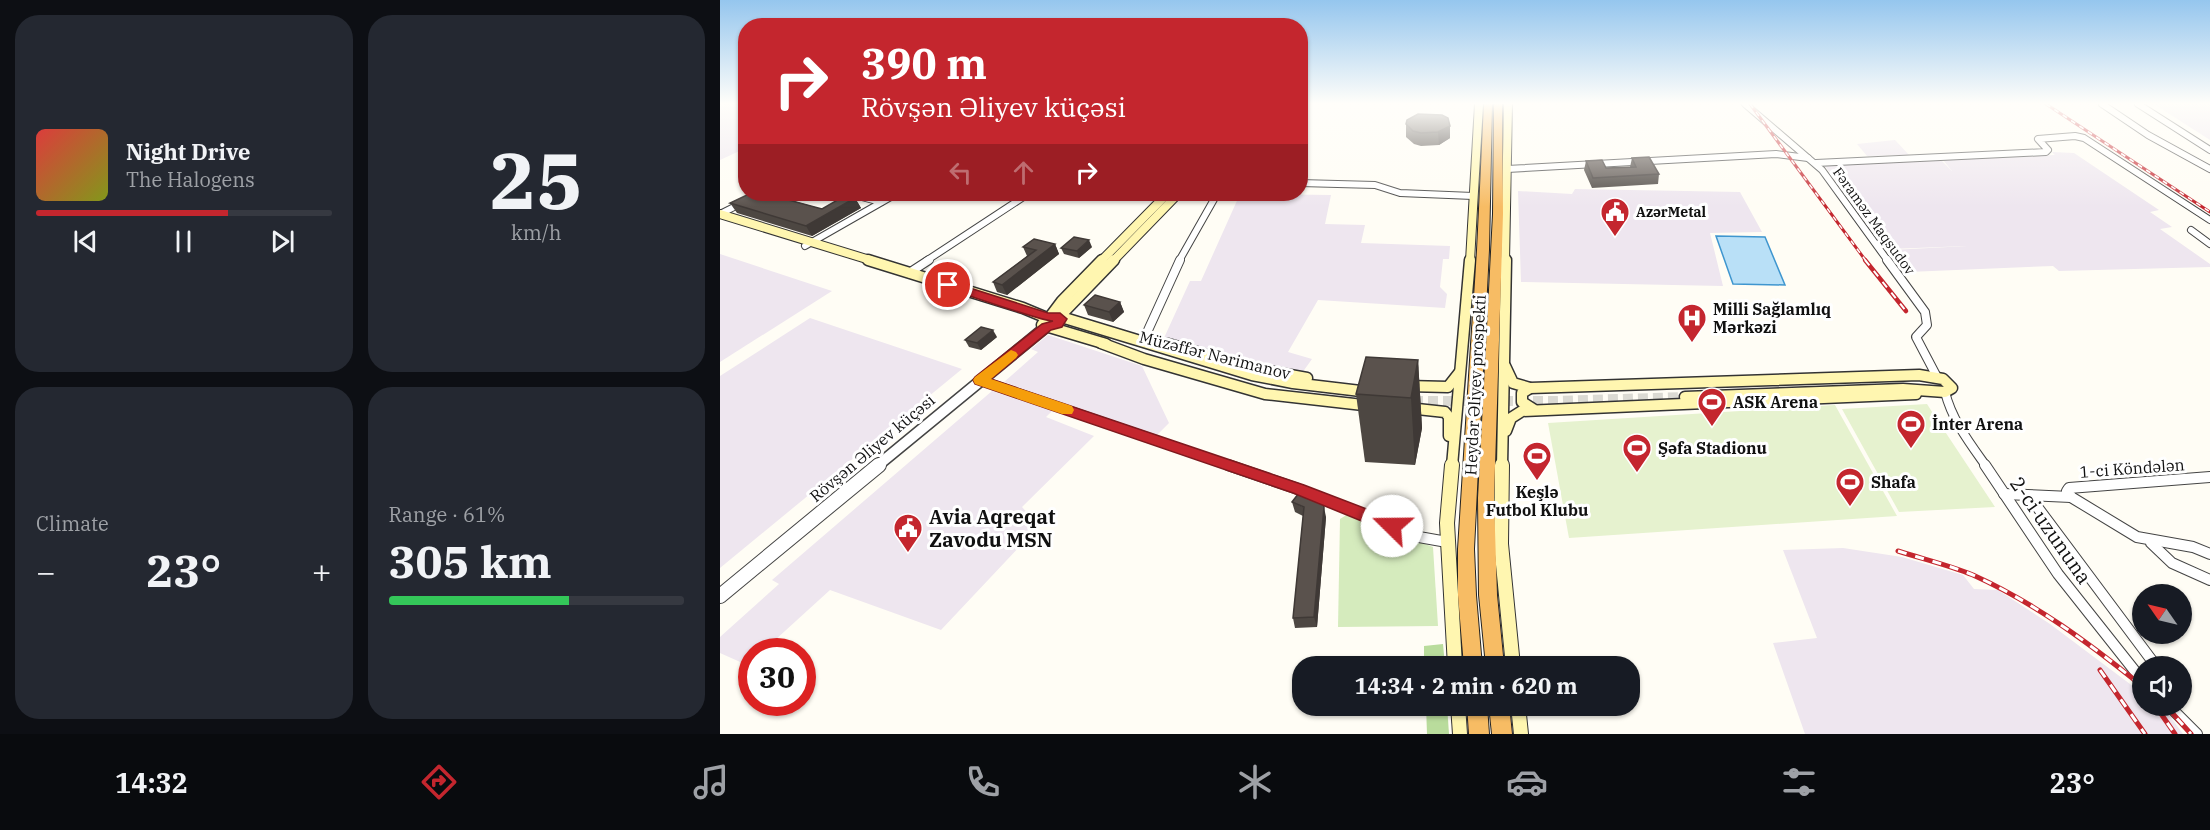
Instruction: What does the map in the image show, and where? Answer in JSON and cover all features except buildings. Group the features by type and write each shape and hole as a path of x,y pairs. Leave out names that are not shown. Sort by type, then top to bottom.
{"highway":[{"name":"Heydər Əliyev prospekti","path":"1472,656 1466,549 1483,250 1487,138"},
{"name":"Heydər Əliyev prospekti","path":"1494,656 1488,595 1486,498 1498,214 1498,138"},
{"path":"1478,716 1479,734"},
{"path":"1500,716 1502,734"}],"main road":[{"path":"1447,523 1461,368 1477,138"},
{"path":"1507,138 1501,544 1512,656"},
{"path":"1051,321 1149,219 1162,201"},
{"path":"1051,321 1062,302 1170,201"},
{"path":"720,214 1032,317 1144,339 1280,374 1398,397 1445,412 1449,417 1447,542 1454,656"},
{"path":"720,219 1023,308 1051,321"},
{"path":"1023,308 1040,308 1062,302"},
{"name":"Müzəffər Nərimanov","path":"1051,321 1101,343 1150,353 1270,385 1398,397"},
{"path":"1112,334 1275,381 1398,397 1451,386 1461,368"},
{"path":"1505,366 1513,383 1530,388 1934,375"},
{"path":"1934,375 1927,378 1927,383 1942,392"},
{"path":"1916,376 1900,382 1683,394 1903,389 1942,392"},
{"path":"1661,384 1670,389 1673,397 1669,404 1664,406"},
{"path":"1530,388 1522,393 1522,402 1527,407 1536,410"},
{"path":"1502,440 1515,414 1536,410 1907,396 1926,392"},
{"path":"1459,716 1460,734"},
{"path":"1519,716 1521,734"}],"street":[{"path":"1785,138 1808,158"},
{"path":"1816,163 2046,152 2048,150 2038,139 2048,138"},
{"path":"2083,138 2210,220"},
{"path":"2154,138 2210,169"},
{"path":"2192,138 2210,150"},
{"name":"Fəraməz Maqsudov","path":"1507,169 1776,154 1808,158 1816,163 1890,261 1925,312 1927,325 1916,337 1933,366 1934,375"},
{"path":"1308,183 1375,185 1400,193 1473,196"},
{"path":"720,214 746,201"},
{"path":"877,201 881,202"},
{"path":"909,273 1017,201"},
{"path":"1144,339 1180,260 1213,201"},
{"path":"808,244 881,202"},
{"path":"2191,230 2210,244"},
{"name":"Rövşən Əliyev küçəsi","path":"720,596 1051,321"},
{"path":"980,380 1298,489 1419,537 1447,542"},
{"name":"2-ci uzununa","path":"1942,392 1952,416 2058,574 2132,667"},
{"name":"1-ci Köndələn","path":"2071,497 2067,491 2069,488 2210,477"},
{"path":"2004,494 2071,497 2127,532 2149,542 2199,549 2210,554"},
{"path":"2029,495 2150,656"},
{"path":"2149,542 2172,563 2210,580"},
{"path":"2179,716 2197,734"}],"shaded area":[{"path":"720,138 738,138 738,152 720,160"},
{"path":"1895,140 1909,155 1867,156 1857,144"},
{"path":"2052,152 2074,153 2159,210 2150,212 2172,227 2160,229 2210,264 2210,267 2059,271 2053,266 1908,272 1891,250 1967,246 1890,249 1824,165 1941,160 1952,171 1943,160 2055,155"},
{"name":"AzərMetal","path":"1575,189 1740,192 1762,232 1710,233 1723,286 1521,282 1518,191 1572,194"},
{"path":"1308,195 1331,195 1325,224 1365,225 1361,243 1450,246 1449,259 1443,259 1440,287 1447,294 1445,308 1318,300 1288,352 1312,359 1302,373 1164,338 1190,281 1201,281 1237,201 1308,201"},
{"path":"720,254 832,291 720,362"},
{"path":"810,318 962,369 720,568 720,376"},
{"path":"1048,335 1142,366 1169,423 1155,437 1004,382 1038,352 1031,349"},
{"name":"Avia Aqreqat Zavodu MSN","path":"992,391 1052,411 1046,417 1094,436 1022,507 1039,526 941,630 830,590 777,638 738,638 738,661 720,653 720,637 779,584 772,580"},
{"path":"1843,548 1902,557 1963,575 1974,589 1998,590 2050,624 2132,686 2132,716 2170,716 2183,734 1805,734 1773,643 1817,638 1783,550"}],"green space":[{"name":"İnter Arena","path":"1927,404 1995,507 1899,512 1842,409"},
{"path":"1835,405 1897,516 1569,538 1548,423"},
{"path":"1348,514 1433,547 1438,626 1338,627 1340,519"},
{"path":"1443,644 1444,656 1424,656 1424,646"},
{"path":"1426,716 1448,716 1449,734 1427,734"}],"water":[{"path":"1716,236 1765,237 1785,285 1733,284"}],"tunnel":[{"path":"1413,401 1555,401 1685,397"}],"railway":[{"path":"1775,138 1866,261"},
{"path":"2098,138 2210,212"},
{"path":"1865,260 1906,311"},
{"path":"1898,551 1964,571 1996,586 2040,611 2082,639 2132,678"},
{"path":"2100,670 2145,734"},
{"path":"2163,716 2175,734"},
{"path":"2175,716 2191,734"}],"slow traffic":[{"path":"1011,355 980,380 1067,410"}],"place":[{"name":"AzərMetal","path":"1615,238"},
{"name":"Milli Sağlamlıq Mərkəzi","path":"1692,344"},
{"name":"ASK Arena","path":"1712,428"},
{"name":"İnter Arena","path":"1911,450"},
{"name":"Şəfa Stadionu","path":"1637,474"},
{"name":"Keşlə Futbol Klubu","path":"1537,482"},
{"name":"Shafa","path":"1850,508"},
{"name":"Avia Aqreqat Zavodu MSN","path":"908,554"}],"route":[{"path":"948,285 1023,308 1047,318 1058,316 1060,319 1057,324 1046,327 980,380 1298,489 1392,526"}]}
